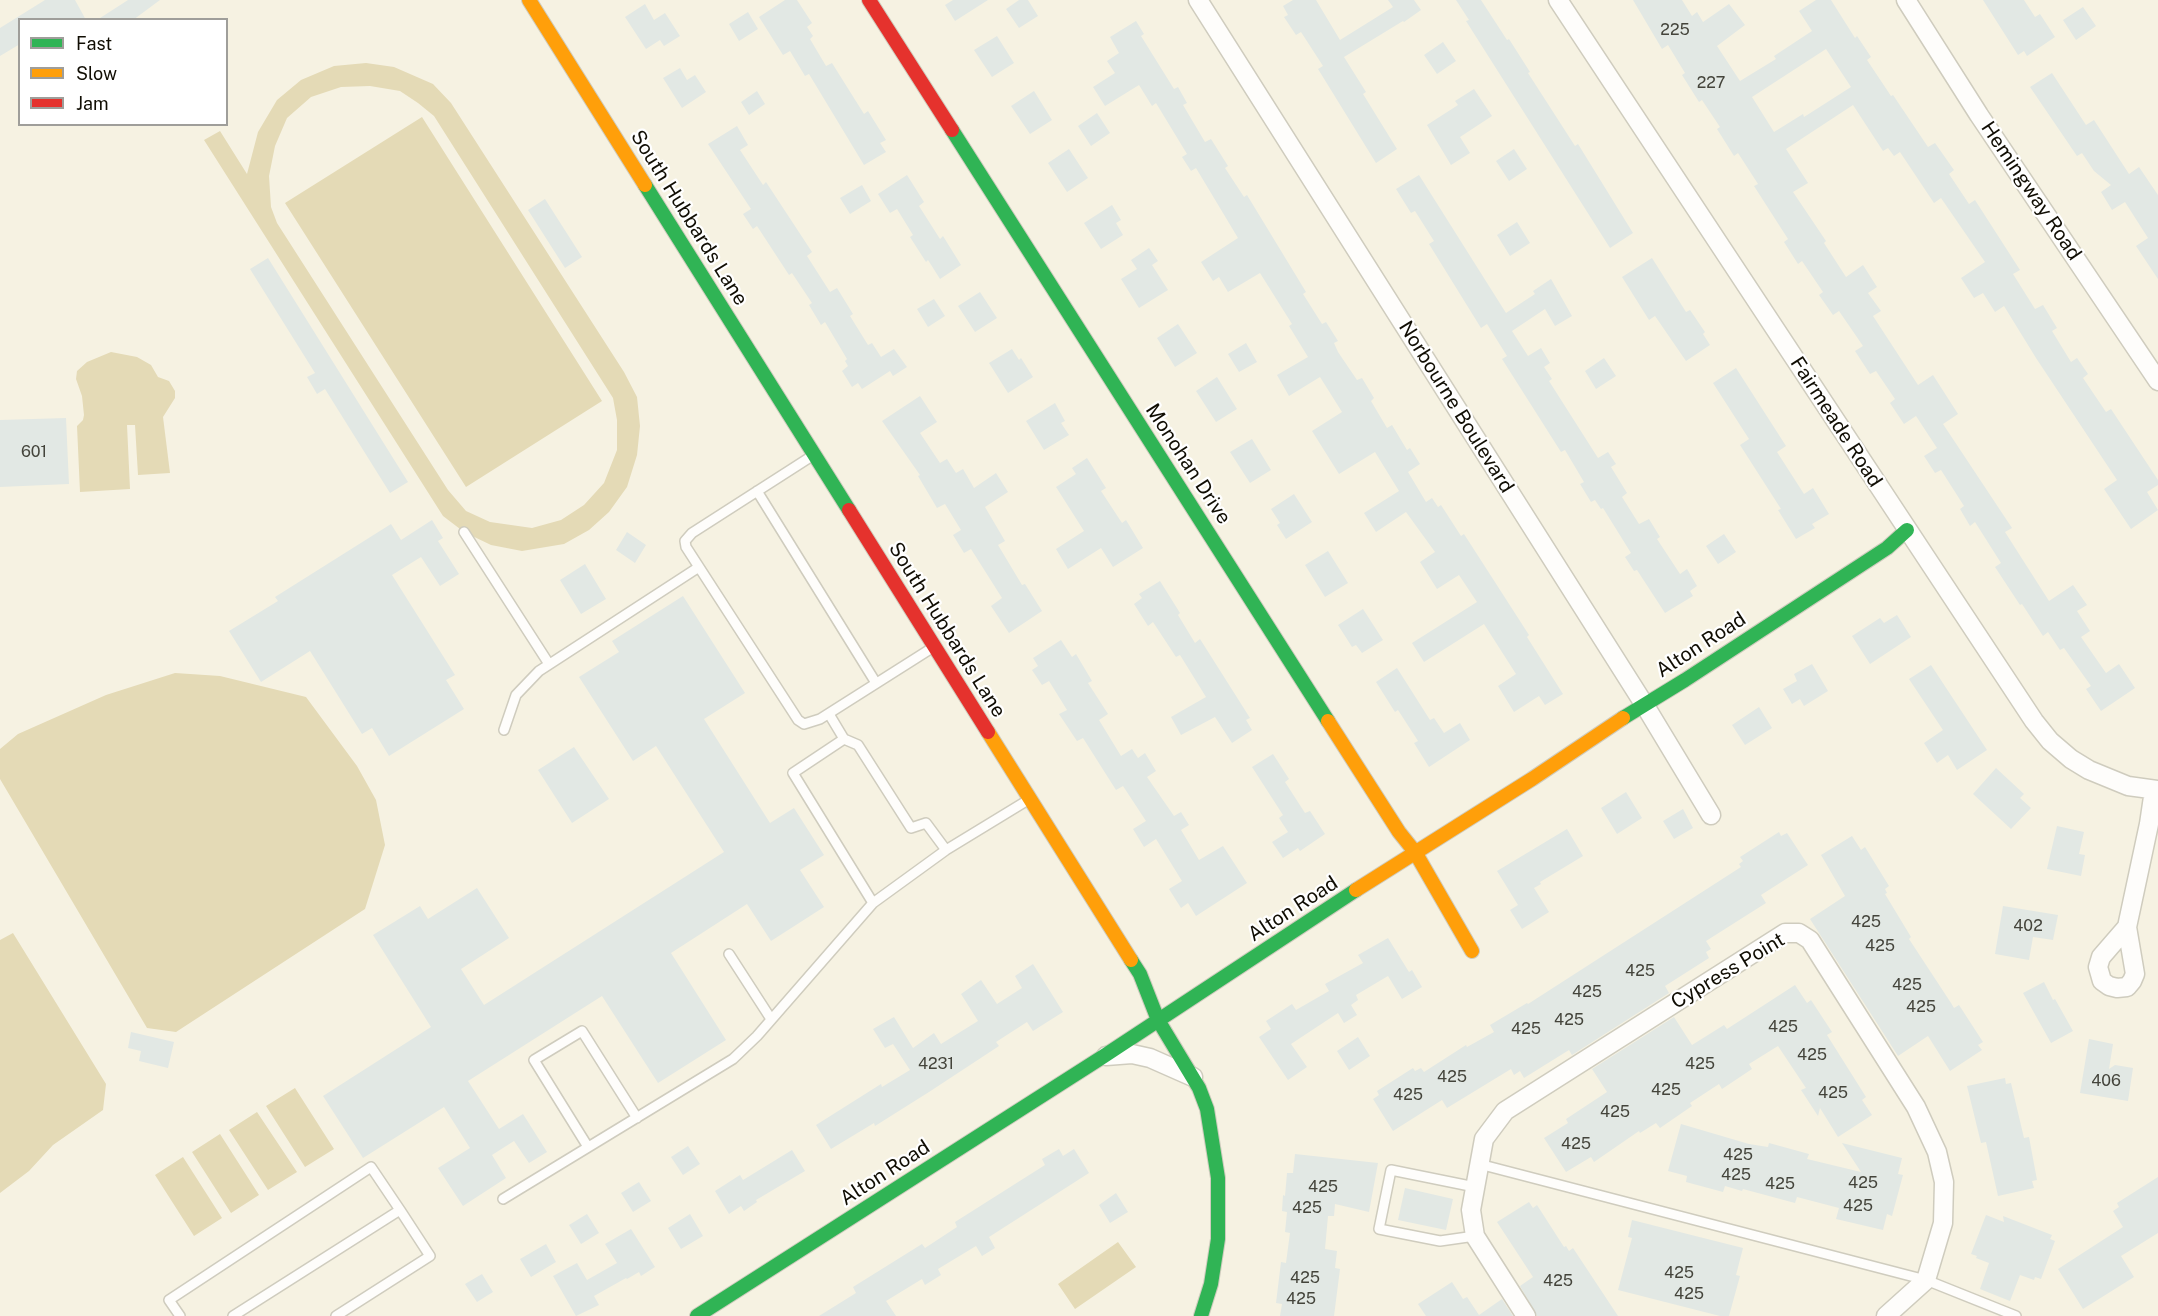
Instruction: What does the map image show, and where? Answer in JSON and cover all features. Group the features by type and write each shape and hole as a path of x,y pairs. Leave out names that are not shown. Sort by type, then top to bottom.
{"street":[{"name":"South Hubbards Lane","path":"529,0 1140,974 1158,1020 1193,1077 1207,1109 1218,1178 1218,1239 1210,1284 1201,1316"},
{"name":"Monohan Drive","path":"869,0 1386,812 1415,852 1472,951"},
{"name":"Norbourne Boulevard","path":"1198,0 1712,815"},
{"name":"Fairmeade Road","path":"1558,0 2034,721 2050,741 2070,759 2089,770 2128,786 2156,790"},
{"name":"Hemingway Road","path":"1906,0 1979,115 2158,381"},
{"name":"Alton Road","path":"697,1316 1104,1056 1644,704 1685,680 1887,548 1907,530"},
{"path":"2127,927 2156,790"},
{"name":"Cypress Point","path":"1526,1316 1475,1236 1471,1210 1484,1139 1505,1111 1785,933 1798,933 1810,940 1910,1098 1937,1152 1944,1182 1942,1223 1926,1280"},
{"path":"1104,1056 1132,1054 1150,1058 1193,1077"},
{"path":"1886,1316 1926,1280"}],"lane":[{"path":"814,455 687,538 685,545 800,722 804,724 812,723 829,714 934,647"},
{"path":"757,491 876,683"},
{"path":"464,532 549,664"},
{"path":"504,730 516,695 539,671 699,567"},
{"path":"829,714 844,739 858,746 911,828 926,823 946,850"},
{"path":"844,739 793,773 873,903"},
{"path":"503,1199 733,1059 873,903 946,850 1030,799"},
{"path":"729,954 771,1019"},
{"path":"588,1147 534,1060 582,1031 637,1118"},
{"path":"1479,1164 1926,1280 2016,1316"},
{"path":"180,1316 168,1300 371,1167 430,1256 336,1316"},
{"path":"1475,1187 1391,1170 1379,1229 1440,1241 1475,1236"},
{"path":"233,1316 400,1210"}],"shaded area":[{"path":"366,63 394,67 433,84 451,103 624,372 637,397 640,426 637,455 627,487 609,512 589,530 564,544 522,551 491,545 464,532 443,516 204,140 220,131 247,174 258,132 277,100 301,80 334,66","holes":["370,86 400,91 434,116 613,398 617,420 617,450 604,483 584,505 561,520 532,528 490,522 466,511 448,490 277,223 271,207 269,176 275,146 287,118 311,97 341,87"]},
{"path":"422,117 602,401 466,487 285,203"},
{"path":"111,352 137,357 151,365 158,377 169,381 175,391 175,398 163,417 170,473 138,475 135,425 127,425 130,489 80,492 77,426 83,420 84,415 82,396 76,379 77,371 87,362"},
{"path":"175,673 220,676 306,697 357,766 376,800 385,845 365,909 176,1032 147,1028 0,779 0,749 18,734 106,695"},
{"path":"13,933 106,1084 103,1110 53,1145 29,1171 0,1193 0,940"},
{"path":"295,1088 334,1149 305,1167 266,1106"},
{"path":"257,1112 297,1172 268,1190 229,1130"},
{"path":"220,1134 259,1195 231,1213 192,1152"},
{"path":"183,1157 222,1218 194,1236 155,1175"},
{"path":"1118,1242 1136,1267 1075,1309 1058,1284"}],"building":[{"path":"45,0 75,0 85,18 18,18 18,45 0,56 0,28"},
{"path":"128,0 160,0 136,18 100,18"},
{"path":"785,0 797,0 812,23 807,27 813,36 810,39 826,66 832,63 864,114 868,111 886,140 880,143 886,152 864,165 809,74 805,76 790,51 783,55 759,17"},
{"path":"953,0 988,0 955,21 945,5"},
{"path":"1019,0 1028,0 1038,16 1019,28 1006,9"},
{"path":"1293,0 1316,0 1340,40 1393,7 1388,0 1414,0 1421,10 1344,57 1366,92 1363,94 1397,149 1376,163 1318,69 1323,66 1301,32 1296,35 1284,17 1288,15 1283,6"},
{"path":"1456,0 1481,0 1507,40 1509,39 1575,146 1578,144 1633,233 1610,248 1466,21 1469,20"},
{"path":"1633,0 1682,0 1692,16 1697,12 1703,22 1729,4 1745,25 1717,46 1740,81 1776,59 1774,56 1812,31 1799,11 1816,0 1831,0 1855,38 1857,36 1871,57 1867,60 1891,96 1893,95 1928,147 1935,143 1954,170 1949,174 1969,204 1975,200 2020,270 2013,274 2035,309 2043,305 2057,328 2052,331 2071,362 2077,358 2088,374 2083,378 2106,412 2111,409 2158,480 2158,485 2147,492 2158,510 2131,529 2104,489 2117,480 2004,306 1995,312 1983,293 1974,298 1961,278 1985,262 1941,198 1934,203 1900,152 1894,156 1888,148 1883,151 1853,105 1786,149 1808,183 1793,192 1826,241 1824,243 1846,277 1863,265 1877,287 1868,293 1881,311 1873,316 1918,385 1933,375 1958,414 1943,424 2012,528 2005,532 2049,601 2073,585 2087,605 2077,611 2090,631 2081,637 2106,673 2119,664 2135,688 2101,711 2086,689 2091,686 2064,648 2060,650 2048,632 2043,636 2022,604 2020,605 1995,567 2001,563 1975,522 1970,526 1960,509 1964,506 1941,470 1935,473 1924,456 1937,448 1916,416 1904,424 1890,403 1895,399 1876,371 1870,374 1855,351 1863,346 1839,311 1833,315 1819,295 1823,292 1802,261 1798,264 1784,242 1788,239 1754,186 1758,184 1738,153 1734,156 1717,129 1720,127 1702,100 1699,102 1682,75 1685,73 1668,45 1662,49","holes":["1826,49 1851,87 1804,117 1803,114 1774,132 1752,97"]},
{"path":"1983,0 2024,0 2035,17 2040,14 2055,37 2027,56 2024,51 2018,55"},
{"path":"645,4 654,20 665,13 680,36 664,46 660,40 646,49 625,17"},
{"path":"2083,7 2096,26 2076,40 2063,20"},
{"path":"748,12 758,29 739,41 729,24"},
{"path":"1136,21 1144,34 1141,36 1174,89 1178,87 1187,103 1183,105 1205,142 1211,139 1228,166 1225,168 1244,197 1247,195 1306,292 1303,294 1322,324 1326,322 1338,341 1334,343 1338,352 1357,380 1362,378 1374,398 1371,401 1387,428 1392,425 1407,450 1410,448 1420,464 1408,472 1426,502 1432,498 1438,507 1441,505 1461,536 1464,534 1529,635 1527,637 1563,694 1545,705 1539,696 1514,712 1498,686 1516,674 1484,624 1424,662 1412,643 1477,602 1459,575 1437,589 1420,562 1435,552 1406,512 1376,532 1364,513 1399,491 1375,452 1339,474 1312,431 1342,412 1320,377 1289,396 1277,375 1308,357 1289,326 1292,324 1260,273 1228,292 1219,277 1213,281 1201,262 1238,238 1196,168 1191,171 1182,157 1187,154 1156,103 1152,106 1139,85 1105,106 1093,87 1115,73 1107,61 1119,53 1110,37"},
{"path":"997,36 1014,63 992,77 974,50"},
{"path":"1443,42 1456,61 1437,74 1424,55"},
{"path":"680,68 687,80 695,75 706,92 682,108 663,78"},
{"path":"2052,73 2086,125 2094,120 2129,174 2139,167 2158,195 2158,279 2136,246 2148,238 2125,202 2112,210 2101,192 2111,185 2094,171 2082,153 2077,156 2030,87"},
{"path":"1474,89 1492,116 1460,137 1470,153 1451,165 1427,125 1458,105 1455,101"},
{"path":"757,91 765,104 749,115 741,102"},
{"path":"1034,91 1052,120 1030,134 1011,106"},
{"path":"1097,113 1110,133 1091,146 1078,126"},
{"path":"737,126 748,145 740,150 763,185 766,182 812,252 807,256 830,292 837,288 853,314 850,316 868,345 872,343 881,357 894,349 907,367 893,376 890,371 862,389 858,383 852,387 842,371 848,366 845,361 847,359 825,322 821,325 809,305 812,303 792,273 789,275 757,226 753,229 743,214 751,209 708,144"},
{"path":"1069,149 1088,178 1067,192 1048,163"},
{"path":"1514,149 1527,169 1509,181 1496,161"},
{"path":"907,175 924,202 919,206 940,239 943,236 961,265 940,279 910,237 913,235 897,209 890,213 878,194"},
{"path":"1419,175 1506,313 1535,294 1533,291 1551,279 1572,316 1555,326 1545,309 1512,331 1528,356 1541,348 1550,363 1544,367 1552,379 1549,381 1598,458 1608,452 1616,464 1611,467 1627,493 1622,497 1639,524 1649,519 1660,537 1657,539 1680,574 1687,569 1697,586 1690,591 1693,596 1665,613 1637,570 1634,571 1625,557 1631,553 1603,508 1601,509 1595,500 1591,502 1580,484 1584,482 1565,450 1561,452 1502,359 1507,356 1487,324 1481,328 1429,244 1434,241 1415,211 1411,213 1396,189"},
{"path":"862,185 871,201 850,214 840,198"},
{"path":"545,199 582,257 565,268 528,210"},
{"path":"1112,205 1121,220 1116,223 1123,235 1101,249 1084,223"},
{"path":"1517,222 1530,243 1510,256 1497,235"},
{"path":"1149,248 1158,261 1152,265 1168,290 1139,308 1121,279 1137,269 1131,260"},
{"path":"268,258 408,482 390,493 325,389 317,394 307,377 315,373 250,269"},
{"path":"1652,258 1686,312 1690,310 1705,332 1703,334 1710,345 1686,361 1655,316 1649,320 1622,277"},
{"path":"980,292 997,318 975,332 958,306"},
{"path":"934,299 945,316 928,327 917,309"},
{"path":"1178,324 1197,353 1175,367 1157,338"},
{"path":"1246,343 1257,362 1239,372 1228,354"},
{"path":"1012,349 1019,360 1021,358 1033,377 1008,393 989,363"},
{"path":"1604,358 1616,376 1596,389 1585,371"},
{"path":"1736,368 1786,446 1777,452 1804,494 1813,488 1829,514 1812,524 1815,528 1796,539 1778,510 1781,509 1740,445 1749,439 1713,383"},
{"path":"1217,377 1237,409 1216,422 1196,391"},
{"path":"920,396 937,422 920,433 940,463 947,459 956,473 963,469 974,488 996,473 1008,492 985,507 1005,541 998,545 1022,585 1025,584 1042,611 1009,633 991,606 1002,598 971,549 964,553 953,535 961,530 945,504 937,508 918,476 920,475 882,421"},
{"path":"1055,403 1065,421 1061,423 1069,435 1044,450 1026,421"},
{"path":"66,418 69,484 0,487 0,420"},
{"path":"1252,439 1271,470 1250,483 1230,452"},
{"path":"1087,458 1106,488 1101,491 1122,523 1126,520 1143,548 1113,567 1101,548 1068,569 1056,549 1084,531 1056,487 1076,474 1072,468"},
{"path":"1294,494 1312,522 1286,539 1271,509"},
{"path":"432,520 443,538 438,541 459,574 440,586 421,557 392,575 455,675 446,680 464,709 389,756 372,728 362,734 310,651 261,682 229,631 278,601 275,597 391,524 401,540"},
{"path":"627,532 646,545 635,563 616,550"},
{"path":"1724,534 1736,552 1718,564 1706,546"},
{"path":"1328,551 1348,583 1325,597 1305,565"},
{"path":"585,564 606,599 581,614 560,580"},
{"path":"1160,581 1195,643 1200,639 1250,718 1246,720 1252,730 1232,743 1215,717 1181,735 1171,717 1206,697 1180,655 1176,657 1153,622 1148,626 1134,604 1142,598 1139,594"},
{"path":"683,596 745,693 704,719 770,823 794,808 824,855 800,870 824,907 771,941 747,904 671,953 726,1040 658,1083 602,996 468,1081 499,1129 523,1114 547,1152 529,1163 514,1141 492,1155 506,1178 463,1206 438,1168 470,1148 444,1107 363,1158 323,1096 431,1027 373,935 420,906 428,919 477,888 509,938 461,969 484,1005 724,852 656,746 633,761 579,677 619,652 612,641"},
{"path":"1363,609 1383,640 1362,653 1356,645 1352,647 1338,625"},
{"path":"1897,615 1911,637 1870,664 1852,636 1880,618 1884,623"},
{"path":"1061,640 1072,657 1076,654 1092,681 1088,683 1108,714 1099,720 1121,756 1132,749 1138,758 1145,753 1156,771 1147,777 1174,816 1181,812 1189,825 1181,830 1199,860 1223,846 1247,883 1196,916 1188,903 1181,908 1169,889 1182,881 1156,839 1144,847 1133,829 1146,821 1123,786 1116,790 1083,738 1077,741 1059,714 1067,710 1049,681 1042,685 1032,670 1038,666 1033,658"},
{"path":"1812,664 1828,691 1804,706 1800,699 1792,704 1783,689 1797,681 1794,674"},
{"path":"1931,665 1987,750 1957,770 1948,755 1937,763 1924,743 1943,730 1909,679"},
{"path":"1397,668 1430,720 1434,718 1444,733 1460,723 1470,740 1429,767 1414,743 1418,741 1398,710 1395,712 1376,682"},
{"path":"1759,707 1772,728 1745,745 1732,725"},
{"path":"574,747 609,799 572,823 538,770"},
{"path":"1273,754 1289,779 1285,782 1305,813 1310,811 1325,834 1300,851 1298,848 1283,858 1272,842 1288,832 1279,818 1283,815 1252,767"},
{"path":"1996,768 2024,794 2020,798 2031,808 2011,829 1973,794"},
{"path":"1626,792 1642,818 1617,834 1601,808"},
{"path":"1683,809 1693,828 1674,839 1663,821"},
{"path":"2057,826 2084,832 2079,854 2085,855 2081,876 2047,869"},
{"path":"1567,829 1583,856 1534,888 1549,912 1522,929 1510,910 1518,905 1497,871"},
{"path":"1779,832 1781,836 1787,833 1808,865 1761,895 1766,903 1706,941 1711,949 1706,952 1709,958 1665,986 1669,993 1572,1055 1569,1050 1524,1078 1520,1071 1514,1075 1511,1069 1447,1108 1442,1100 1393,1131 1373,1099 1379,1095 1377,1091 1413,1068 1415,1071 1421,1068 1424,1072 1466,1045 1467,1047 1494,1032 1490,1025 1528,1004 1741,867 1739,864 1743,861 1740,857"},
{"path":"1852,836 1861,850 1865,847 1889,886 1885,889 1887,893 1885,894 1911,937 1909,939 1954,1008 1959,1005 1983,1042 1978,1045 1982,1050 1950,1071 1928,1036 1898,1056 1810,919 1845,896 1821,855"},
{"path":"2003,906 2058,915 2053,940 2033,937 2029,960 1995,954"},
{"path":"1388,938 1409,972 1412,970 1422,987 1402,999 1388,976 1356,995 1358,1000 1351,1005 1357,1015 1344,1023 1338,1013 1291,1044 1307,1067 1288,1080 1259,1037 1271,1029 1266,1021 1292,1004 1296,1010 1329,991 1325,984 1363,963 1358,955"},
{"path":"1033,964 1063,1012 1033,1031 1027,1022 996,1042 999,1046 929,1092 875,1126 874,1123 831,1149 816,1125 881,1084 882,1087 910,1070 893,1044 885,1048 873,1029 894,1017 913,1048 934,1033 941,1044 978,1021 961,994 981,980 997,1004 1022,988 1015,976"},
{"path":"2044,982 2073,1031 2051,1043 2023,993"},
{"path":"1795,985 1807,1003 1811,1000 1832,1032 1827,1035 1866,1097 1862,1100 1872,1115 1838,1137 1820,1108 1818,1116 1801,1090 1806,1088 1778,1046 1749,1064 1752,1069 1722,1089 1719,1084 1690,1103 1692,1106 1660,1128 1656,1123 1640,1133 1639,1131 1594,1162 1591,1157 1566,1172 1544,1138 1568,1123 1566,1119 1607,1092 1592,1069 1674,1017 1692,1045 1724,1025 1727,1029"},
{"path":"131,1032 174,1042 168,1068 139,1061 141,1051 128,1048"},
{"path":"1358,1037 1370,1056 1349,1070 1337,1051"},
{"path":"2089,1039 2113,1044 2109,1069 2115,1065 2133,1068 2128,1101 2080,1093"},
{"path":"2005,1078 2006,1084 2011,1083 2024,1138 2029,1137 2037,1180 2032,1181 2034,1188 1998,1196 1986,1142 1981,1143 1967,1086"},
{"path":"1681,1124 1749,1144 1768,1147 1769,1143 1809,1154 1807,1159 1861,1172 1842,1143 1902,1158 1898,1174 1903,1175 1892,1216 1887,1214 1883,1230 1836,1219 1839,1208 1797,1197 1795,1203 1743,1189 1742,1191 1725,1186 1723,1192 1686,1182 1687,1176 1668,1171"},
{"path":"688,1146 700,1164 683,1175 671,1157"},
{"path":"1059,1149 1063,1156 1074,1149 1089,1173 989,1237 995,1248 982,1256 976,1246 938,1269 941,1275 925,1285 922,1279 886,1301 896,1316 819,1316 856,1293 853,1287 922,1244 925,1248 957,1227 955,1222 1045,1165 1042,1159"},
{"path":"792,1150 805,1171 756,1200 757,1202 744,1211 741,1206 729,1214 715,1191 740,1175 743,1180"},
{"path":"1295,1154 1378,1163 1369,1212 1335,1204 1334,1216 1328,1216 1325,1249 1337,1251 1335,1268 1340,1269 1334,1316 1280,1316 1282,1304 1276,1303 1281,1262 1286,1263 1290,1233 1285,1232 1287,1212 1282,1211 1283,1195 1285,1196 1287,1173 1293,1173"},
{"path":"2158,1177 2158,1233 2121,1256 2134,1277 2083,1309 2058,1269 2123,1227 2113,1211 2119,1207 2117,1203"},
{"path":"639,1182 651,1201 633,1212 621,1193"},
{"path":"1405,1188 1453,1199 1446,1230 1398,1220"},
{"path":"1116,1193 1128,1212 1110,1223 1099,1205"},
{"path":"1529,1202 1533,1208 1537,1205 1564,1247 1566,1246 1569,1251 1573,1248 1618,1316 1537,1316 1520,1286 1533,1277 1497,1222"},
{"path":"587,1214 599,1233 581,1244 569,1225"},
{"path":"690,1214 703,1236 681,1249 668,1228"},
{"path":"1986,1215 2004,1222 2003,1216 2052,1235 2050,1239 2055,1241 2041,1279 2035,1277 2034,1280 2020,1275 2010,1301 1980,1289 1989,1263 1971,1254"},
{"path":"1632,1220 1743,1248 1736,1275 1740,1276 1729,1316 1720,1316 1618,1290 1632,1238 1628,1237"},
{"path":"631,1229 655,1267 641,1276 639,1272 626,1278 594,1296 599,1305 576,1316 553,1276 577,1263 587,1280 617,1263 605,1244"},
{"path":"546,1244 556,1262 531,1277 520,1259"},
{"path":"482,1274 493,1292 477,1302 465,1284"},
{"path":"1452,1282 1463,1299 1467,1297 1479,1315 1502,1299 1513,1316 1426,1316 1418,1304"}],"traffic: fast":[{"path":"952,130 1328,721"},
{"path":"645,185 849,510"},
{"path":"1623,718 1887,548 1907,530"},
{"path":"697,1316 1104,1056 1356,890"},
{"path":"1131,960 1140,974 1158,1020 1199,1088 1207,1109 1218,1178 1218,1239 1211,1284 1201,1316"}],"traffic: slow":[{"path":"529,0 645,185"},
{"path":"1356,890 1532,779 1623,718"},
{"path":"1328,721 1399,832 1415,852 1472,951"},
{"path":"988,732 1131,960"}],"traffic: jam":[{"path":"869,0 952,130"},
{"path":"849,510 988,732"}]}
